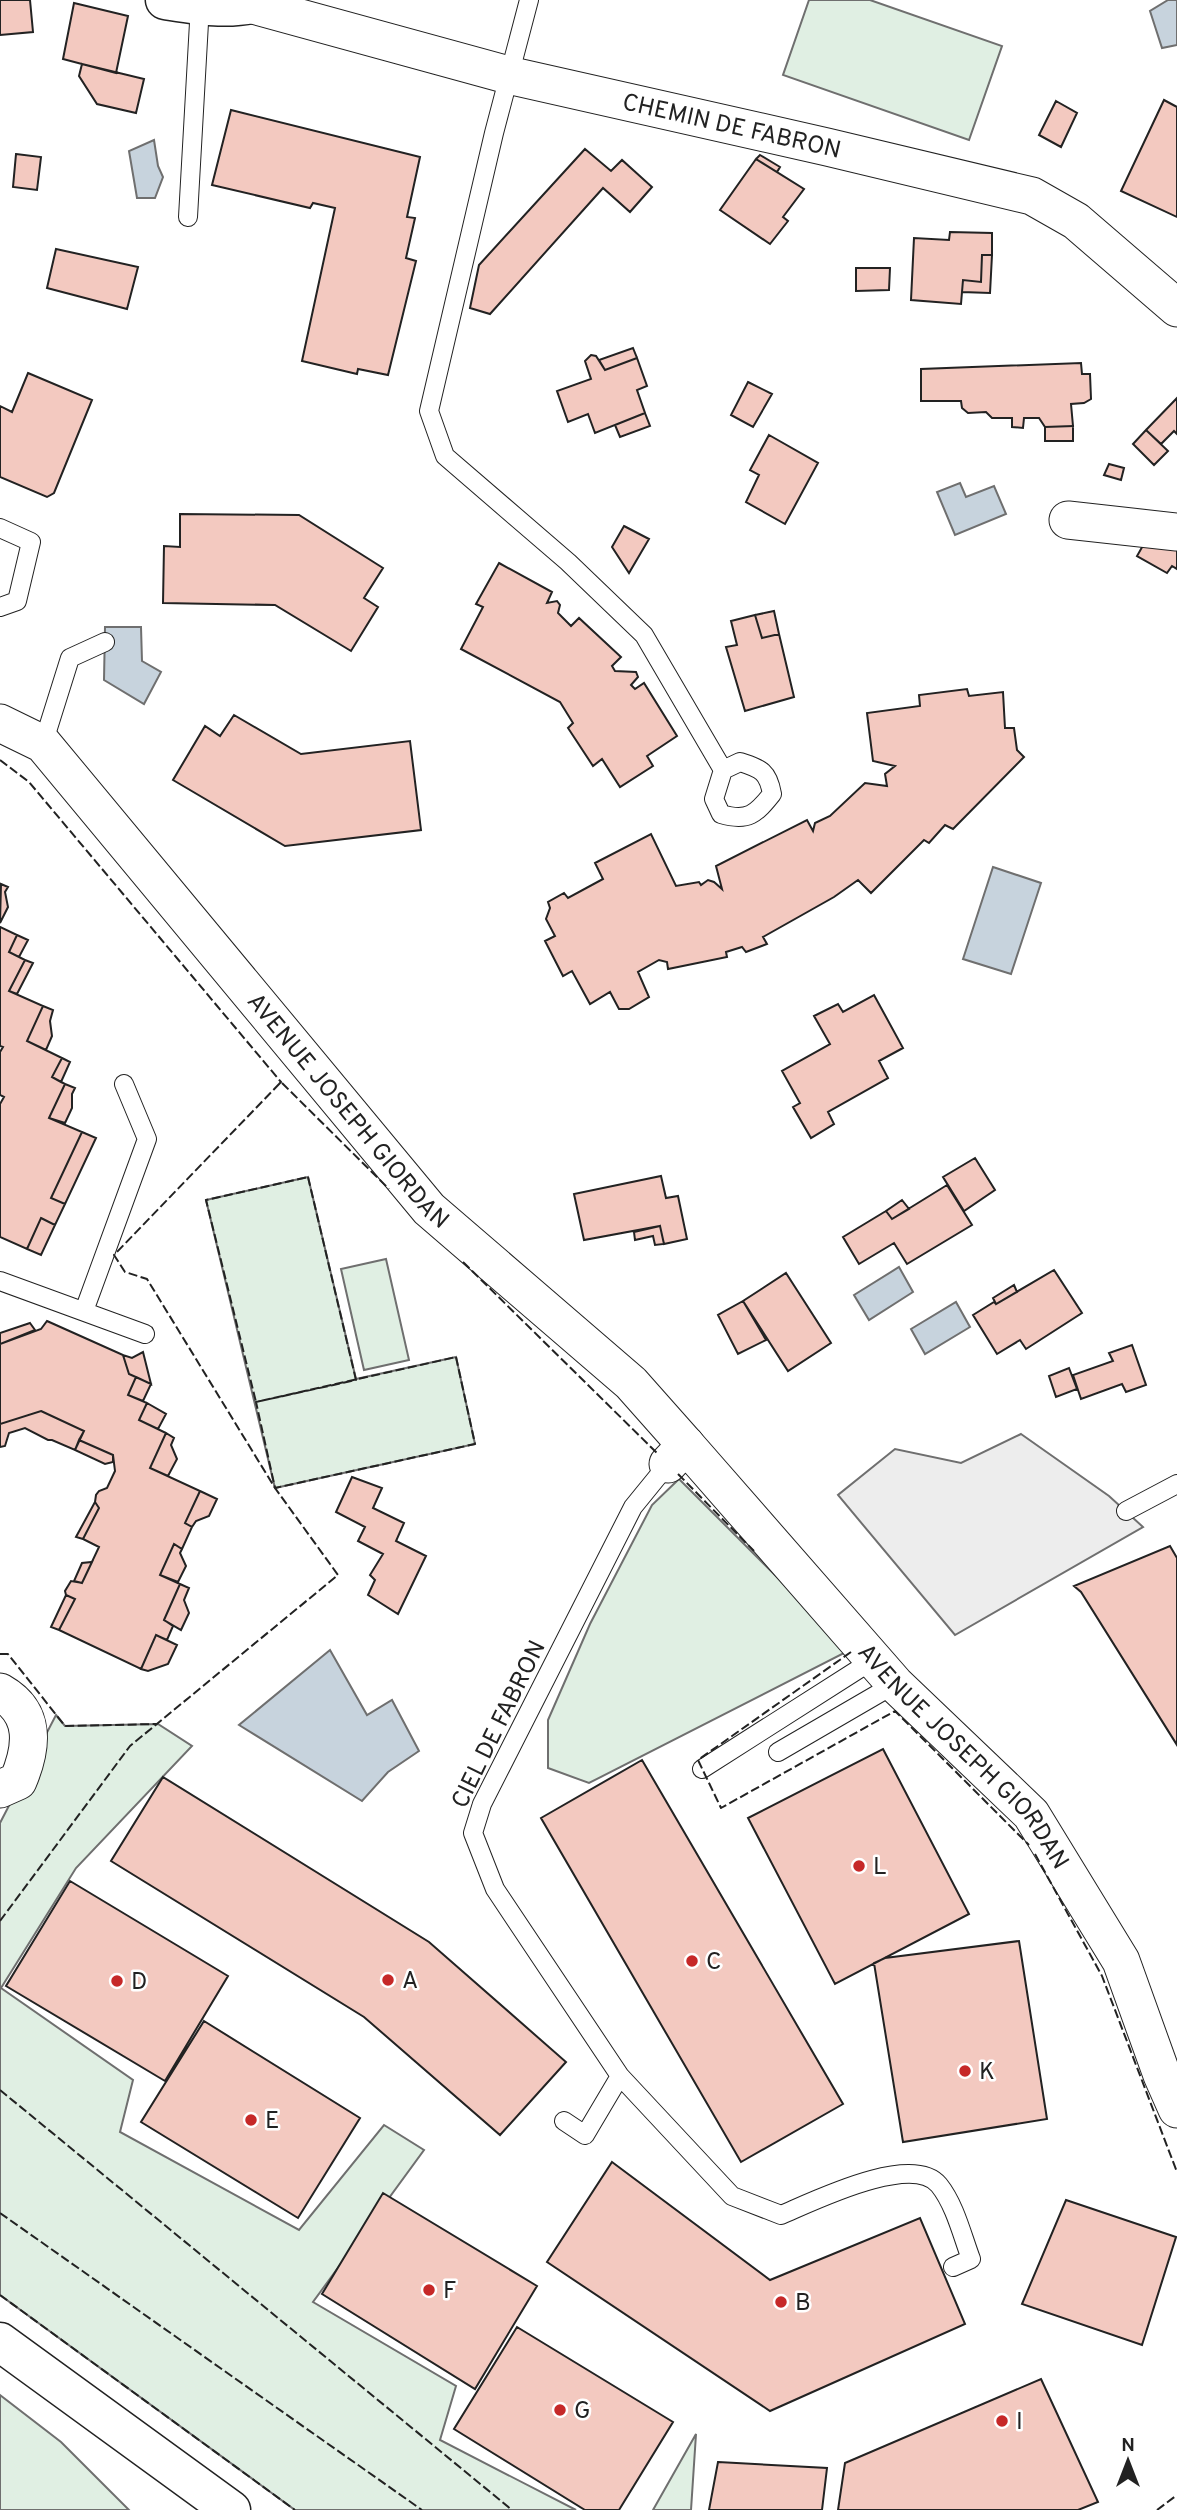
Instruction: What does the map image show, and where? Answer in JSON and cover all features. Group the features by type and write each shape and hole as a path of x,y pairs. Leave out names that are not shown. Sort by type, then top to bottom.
{"street":[{"name":"CHEMIN DE FABRON","path":"259,2 508,75 1032,195 1076,221 1177,308"},
{"path":"182,3 259,2"},
{"path":"1069,520 1177,532"},
{"path":"0,723 43,744"},
{"name":"AVENUE JOSEPH GIORDAN","path":"43,744 429,1209 631,1383 677,1455 884,1672 1031,1814 1121,1961 1177,2109"},
{"path":"0,1692 20,1711 30,1734 28,1757 18,1781 0,1789"},
{"path":"0,2342 232,2510"}],"lane":[{"path":"529,0 508,75 429,411 445,456 568,562 644,635 723,770"},
{"path":"182,3 188,217"},
{"path":"0,528 31,542 17,601 0,607"},
{"path":"43,744 70,658 105,642"},
{"path":"84,1311 148,1139 124,1084"},
{"path":"0,1281 145,1334"},
{"name":"CIEL DE FABRON","path":"677,1455 633,1507 482,1804 473,1833 495,1889 620,2076 732,2196 781,2215 874,2179 922,2174 938,2183 953,2210 971,2259 953,2267"},
{"path":"1126,1511 1177,1484"},
{"path":"778,1752 884,1672"},
{"path":"702,1769 884,1672"},
{"path":"564,2121 585,2135 620,2076"}],"green space":[{"path":"809,0 870,0 1002,46 969,140 783,75"},
{"path":"308,1177 356,1379 456,1357 475,1444 275,1488 206,1200"},
{"path":"386,1259 409,1360 364,1370 341,1269"},
{"path":"679,1479 850,1650 589,1783 548,1768 548,1720 590,1624 652,1505"},
{"path":"56,1715 65,1726 158,1724 192,1746 76,1868 1,1988 133,2080 120,2132 299,2230 384,2125 424,2150 313,2302 456,2386 440,2440 576,2510 295,2510 0,2295 0,1823"},
{"path":"0,2395 61,2442 129,2510 0,2510"},
{"path":"696,2434 691,2510 653,2510"}],"shaded area":[{"path":"1168,0 1177,0 1177,45 1162,48 1150,11"},
{"path":"154,140 158,166 163,177 155,198 137,198 129,151"},
{"path":"960,483 966,497 994,486 1006,514 955,535 937,492"},
{"path":"105,627 141,627 142,661 161,672 144,704 104,680"},
{"path":"993,867 1041,883 1011,974 963,959"},
{"path":"899,1267 913,1292 869,1320 854,1295"},
{"path":"956,1302 970,1327 925,1354 911,1329"},
{"path":"1021,1434 1109,1496 1143,1527 955,1635 838,1495 895,1449 961,1463"},
{"path":"330,1650 367,1715 392,1700 419,1751 388,1772 362,1801 239,1725"}],"building":[{"path":"0,0 30,0 33,32 0,35"},
{"path":"74,3 128,16 116,73 63,59"},
{"path":"82,64 144,79 136,113 97,104 79,76"},
{"path":"1164,100 1177,107 1177,217 1121,191"},
{"path":"1056,101 1077,113 1061,147 1039,135"},
{"path":"231,110 420,157 407,217 415,218 406,258 416,261 388,375 358,369 357,374 302,361 335,208 313,203 310,208 212,185"},
{"path":"585,149 611,171 622,160 652,187 630,212 603,188 490,314 470,308 479,265"},
{"path":"16,154 41,157 37,190 13,187"},
{"path":"760,155 780,167 777,172 756,159"},
{"path":"756,159 804,189 783,217 788,221 770,244 720,210"},
{"path":"950,232 992,233 992,255 982,255 981,282 963,280 961,304 911,300 914,238 949,240"},
{"path":"56,249 138,267 127,309 47,288"},
{"path":"982,255 992,255 990,293 962,292 963,280 981,282"},
{"path":"856,268 890,268 889,290 856,291"},
{"path":"633,348 637,358 605,370 599,360"},
{"path":"591,355 596,356 605,370 637,358 647,386 637,390 645,413 595,433 588,414 568,422 557,391 591,379 585,361"},
{"path":"1081,363 1082,374 1090,374 1091,399 1084,403 1071,404 1073,426 1045,427 1039,418 1024,418 1023,428 1012,427 1012,418 992,418 986,412 968,413 962,408 961,401 921,401 921,369"},
{"path":"28,373 92,400 54,493 47,497 0,477 0,406 12,412"},
{"path":"748,382 772,394 753,427 731,415"},
{"path":"1177,398 1177,434 1174,431 1161,444 1146,430"},
{"path":"645,413 650,426 620,437 615,425"},
{"path":"1073,426 1073,441 1045,441 1045,427"},
{"path":"1146,430 1168,451 1154,465 1133,444"},
{"path":"769,435 818,463 785,524 746,502 759,475 750,470"},
{"path":"1109,464 1124,468 1121,480 1104,475"},
{"path":"180,514 299,515 383,568 364,598 378,607 351,651 275,605 163,603 164,546 180,547"},
{"path":"624,526 649,539 629,573 612,547"},
{"path":"1149,535 1177,541 1177,569 1172,566 1167,573 1137,556"},
{"path":"499,563 552,592 547,603 557,601 560,605 558,613 571,626 579,618 621,657 612,666 615,671 636,672 638,677 631,685 635,689 644,683 677,736 647,756 653,766 620,787 602,759 593,766 568,728 573,723 560,702 461,649 483,607 476,604"},
{"path":"774,611 779,634 762,638 755,615"},
{"path":"755,615 762,638 779,634 794,697 745,711 726,647 737,645 731,621"},
{"path":"967,689 969,696 1003,692 1005,728 1014,728 1017,750 1024,757 953,829 945,825 929,843 924,840 871,893 858,880 834,897 763,937 767,944 746,952 742,947 726,952 727,957 668,969 667,962 659,960 638,972 649,997 629,1009 619,1009 610,992 590,1004 572,971 563,976 545,941 555,936 546,919 550,908 548,902 564,893 568,898 603,879 595,863 651,834 676,886 699,882 701,885 708,880 722,889 716,866 807,820 813,831 815,823 830,816 865,783 887,786 885,774 895,766 873,761 867,713 920,706 919,695"},
{"path":"234,715 301,754 410,741 421,830 285,846 173,780 205,726 220,736"},
{"path":"1,884 8,887 5,892 8,907 0,923"},
{"path":"0,927 17,935 9,952 25,960 9,991 43,1006 27,1041 62,1058 52,1077 65,1084 49,1118 82,1132 51,1198 65,1204 55,1225 41,1218 27,1249 0,1237 0,1104 4,1097 0,1095 0,1052 3,1047 0,1046"},
{"path":"17,935 28,940 19,957 9,952"},
{"path":"25,960 33,963 17,994 9,991"},
{"path":"874,995 903,1048 879,1061 888,1078 828,1112 834,1124 811,1138 793,1107 800,1103 782,1071 830,1044 814,1016 838,1004 843,1012"},
{"path":"43,1006 53,1010 50,1021 52,1036 46,1050 27,1041"},
{"path":"62,1058 70,1062 61,1082 52,1077"},
{"path":"65,1084 75,1088 72,1108 65,1123 49,1118"},
{"path":"82,1132 96,1138 65,1204 51,1198"},
{"path":"975,1158 995,1190 964,1211 943,1177"},
{"path":"661,1176 666,1198 678,1196 687,1239 664,1244 660,1226 584,1240 574,1194"},
{"path":"947,1185 972,1225 907,1264 894,1243 859,1264 843,1237 886,1211 892,1219"},
{"path":"902,1200 909,1209 892,1219 886,1211"},
{"path":"41,1218 55,1225 41,1255 27,1249"},
{"path":"660,1226 664,1244 655,1245 653,1236 635,1240 634,1232"},
{"path":"1054,1270 1082,1313 1026,1349 1020,1340 997,1354 973,1315"},
{"path":"786,1273 831,1343 788,1371 743,1301"},
{"path":"1014,1285 1017,1292 996,1304 993,1298"},
{"path":"743,1301 766,1340 738,1354 718,1315"},
{"path":"47,1321 123,1355 129,1374 136,1377 128,1395 147,1403 139,1420 166,1433 150,1468 200,1491 185,1523 192,1527 182,1549 174,1544 160,1575 180,1584 164,1620 173,1626 167,1640 156,1635 141,1669 59,1630 75,1599 66,1595 65,1591 71,1581 82,1583 99,1547 83,1539 99,1508 95,1502 96,1495 107,1488 115,1471 113,1455 79,1440 84,1431 41,1411 0,1424 0,1344 41,1329"},
{"path":"30,1323 35,1330 0,1344 0,1333"},
{"path":"1132,1345 1146,1385 1126,1392 1122,1384 1081,1399 1073,1375 1113,1361 1109,1353"},
{"path":"143,1352 151,1384 129,1374 123,1355 132,1358"},
{"path":"1069,1368 1077,1389 1056,1397 1049,1376"},
{"path":"136,1377 151,1384 143,1401 128,1395"},
{"path":"147,1403 166,1414 158,1429 139,1420"},
{"path":"41,1411 84,1431 75,1450 25,1428 9,1433 5,1446 0,1447 0,1424"},
{"path":"166,1433 174,1438 171,1445 177,1459 168,1476 150,1468"},
{"path":"79,1440 113,1455 113,1462 105,1464 75,1450"},
{"path":"352,1477 382,1488 373,1508 404,1523 396,1541 426,1556 398,1614 368,1595 375,1580 370,1575 383,1554 358,1541 365,1527 336,1512"},
{"path":"200,1491 217,1499 209,1516 196,1521 192,1527 185,1523"},
{"path":"95,1502 99,1508 83,1539 76,1537"},
{"path":"174,1544 182,1549 180,1553 186,1566 178,1582 160,1575"},
{"path":"1170,1546 1177,1558 1177,1745 1081,1592 1074,1586"},
{"path":"92,1562 82,1583 74,1581 82,1563"},
{"path":"180,1584 189,1588 184,1600 189,1613 181,1630 164,1620"},
{"path":"66,1595 75,1599 59,1630 51,1627"},
{"path":"156,1635 177,1645 168,1664 148,1671 141,1669"},
{"name":"L","path":"883,1749 969,1914 835,1984 748,1818"},
{"name":"C","path":"642,1760 843,2104 741,2162 541,1818"},
{"name":"A","path":"163,1777 429,1942 566,2062 500,2135 364,2017 111,1861"},
{"name":"D","path":"70,1881 228,1976 165,2081 6,1986"},
{"name":"K","path":"1019,1941 1047,2119 903,2142 874,1963 885,1958"},
{"name":"E","path":"204,2021 360,2118 298,2218 141,2122"},
{"name":"B","path":"612,2162 770,2280 920,2218 965,2324 770,2411 547,2262"},
{"name":"F","path":"383,2193 537,2286 475,2389 322,2294"},
{"path":"1066,2200 1176,2237 1142,2345 1022,2304"},
{"name":"G","path":"517,2327 673,2422 619,2510 585,2510 454,2429"},
{"name":"I","path":"1041,2379 1098,2502 1078,2510 838,2510 845,2463"},
{"path":"718,2462 827,2468 822,2510 709,2510"}],"fence":[{"path":"0,760 29,782 281,1082 279,1084"},
{"path":"0,1921 130,1746 338,1575 275,1488 147,1279 125,1272 114,1255 281,1082 389,1189"},
{"path":"308,1177 356,1380 256,1402 206,1200 308,1177"},
{"path":"463,1262 658,1454"},
{"path":"456,1357 475,1444 275,1488 256,1402 456,1357"},
{"path":"678,1474 754,1551"},
{"path":"851,1652 698,1760 721,1808 895,1711 1029,1845"},
{"path":"0,1654 8,1654 65,1726 157,1724"},
{"path":"1035,1854 1102,1976 1177,2172"},
{"path":"0,2090 512,2510"},
{"path":"0,2213 422,2510"},
{"path":"0,2295 295,2510"},
{"path":"1157,2510 1177,2495"}],"place":[{"name":"L","path":"859,1866"},
{"name":"C","path":"692,1961"},
{"name":"A","path":"388,1980"},
{"name":"D","path":"117,1981"},
{"name":"K","path":"965,2071"},
{"name":"E","path":"251,2120"},
{"name":"F","path":"429,2290"},
{"name":"B","path":"781,2302"},
{"name":"G","path":"560,2410"},
{"name":"I","path":"1002,2421"}]}
